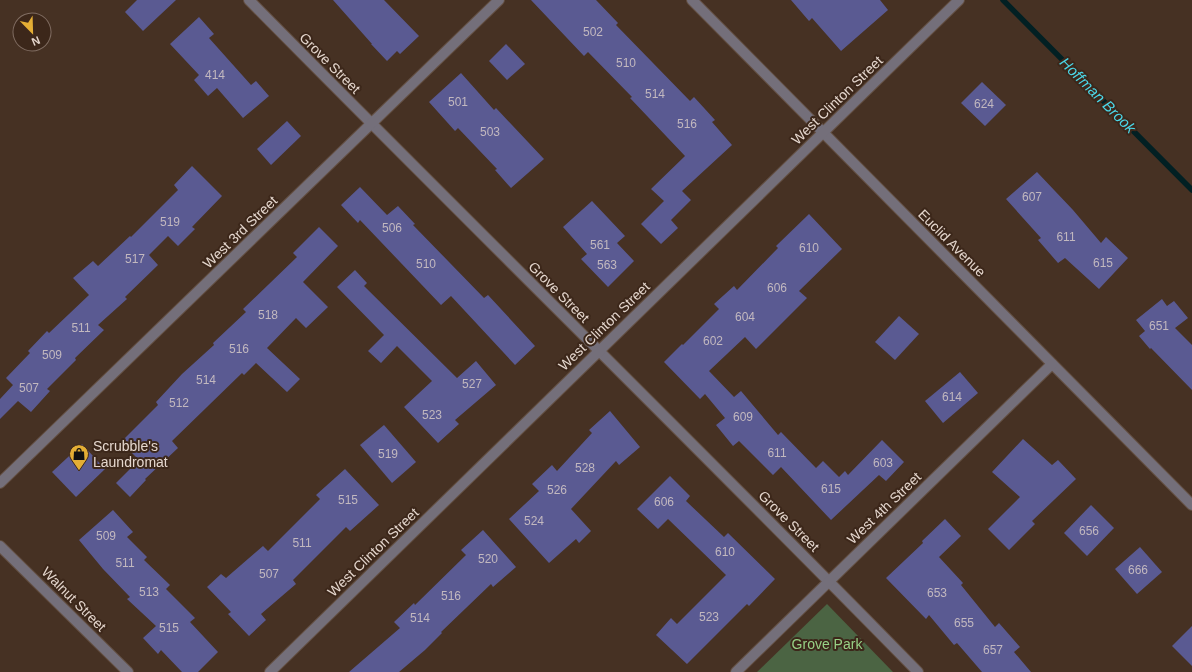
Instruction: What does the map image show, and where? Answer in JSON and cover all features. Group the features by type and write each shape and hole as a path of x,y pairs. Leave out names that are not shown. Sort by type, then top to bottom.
{"street":[{"name":"Grove Street","path":"249,0 918,672"},
{"name":"West 3rd Street","path":"0,483 499,0"},
{"name":"Euclid Avenue","path":"692,0 1192,505"},
{"name":"West Clinton Street","path":"270,672 959,0"},
{"name":"West 4th Street","path":"736,672 1052,364"},
{"name":"Walnut Street","path":"0,546 128,672"}],"green space":[{"name":"Grove Park","path":"827,604 893,672 757,672"}],"building":[{"path":"137,0 176,0 143,31 125,12"},
{"path":"333,0 384,0 419,36 400,54 397,51 387,61"},
{"path":"531,0 596,0 618,23 616,25 690,101 694,97 715,120 712,122 732,145 682,191 691,200 671,220 678,228 661,244 641,224 664,201 651,189 685,156 630,98 632,97 588,52 584,56"},
{"path":"791,0 880,0 888,10 841,51 812,18 809,21"},
{"path":"199,17 214,34 209,38 251,85 256,81 269,96 243,118 217,88 208,96 194,80 199,75 170,44"},
{"path":"506,44 525,64 507,80 489,61"},
{"path":"461,73 494,110 496,108 544,159 511,188 495,170 497,169 458,128 455,131 429,102"},
{"path":"982,82 1006,105 985,126 961,103"},
{"path":"287,121 301,136 271,165 257,149"},
{"path":"192,166 222,196 192,227 195,229 178,246 168,236 149,255 158,265 125,297 127,299 98,325 104,330 75,358 76,360 47,389 50,391 31,412 18,401 0,419 0,399 13,385 6,378 30,353 28,351 47,331 49,333 89,295 73,278 93,261 98,266 130,236 131,237 178,190 174,185"},
{"path":"1037,172 1073,210 1101,243 1106,237 1128,258 1099,289 1065,258 1058,263 1038,240 1041,238 1006,199"},
{"path":"360,187 387,215 398,206 415,224 413,225 484,298 488,295 535,346 515,365 451,296 441,305 360,220 358,223 341,205"},
{"path":"592,201 625,236 617,243 634,261 608,287 581,259 587,254 563,227"},
{"path":"809,214 842,249 799,291 807,298 756,349 745,337 709,371 734,397 741,391 778,435 781,432 816,468 823,461 839,477 845,471 848,475 882,440 904,462 886,481 879,475 831,520 781,467 773,475 739,441 733,446 716,425 725,418 705,394 700,399 664,362 719,309 714,304 734,286 737,290 778,248 776,246"},
{"path":"319,227 338,246 303,282 328,307 306,328 296,318 267,348 300,379 287,392 256,363 244,375 242,373 172,441 178,448 145,479 146,480 130,497 116,483 139,460 121,442 158,405 156,402 182,374 214,345 213,343 246,312 243,309 297,257 293,253"},
{"path":"355,270 367,283 364,286 457,378 476,361 496,385 455,420 459,424 438,443 404,407 432,381 397,346 381,363 368,351 384,335 337,287"},
{"path":"1162,299 1167,306 1174,301 1188,318 1175,328 1192,345 1192,390 1151,348 1150,349 1139,336 1145,331 1136,320"},
{"path":"899,316 919,334 895,360 875,342"},
{"path":"960,372 978,393 943,423 925,401"},
{"path":"610,411 640,447 619,465 616,461 571,509 591,531 579,543 576,539 549,563 509,519 539,491 532,484 552,465 557,471 592,433 589,430"},
{"path":"384,425 416,462 392,483 360,445"},
{"path":"1023,439 1052,465 1058,460 1076,479 1032,521 1035,524 1009,550 988,529 1020,497 992,472"},
{"name":"Scrubble's Laundromat","path":"82,444 105,469 76,497 52,472"},
{"path":"345,469 379,505 350,531 346,527 293,580 296,584 261,614 266,620 249,636 228,614 231,612 207,587 221,574 226,578 263,546 268,551 320,499 316,495"},
{"path":"670,476 690,496 686,501 724,537 728,533 775,579 749,606 747,604 687,664 656,635 671,618 677,624 726,575 668,519 658,529 637,509"},
{"path":"1091,505 1114,528 1087,556 1064,533"},
{"path":"113,510 133,532 127,537 147,557 144,560 170,585 166,589 195,618 190,622 218,652 198,672 182,672 161,650 158,654 143,638 156,626 127,599 130,597 103,569 79,540"},
{"path":"945,519 961,536 939,557 963,583 961,585 995,627 999,623 1020,647 1014,652 1031,672 982,672 957,643 954,645 929,615 926,619 886,578 923,543 922,541"},
{"path":"483,530 516,567 493,587 491,584 441,632 442,633 425,650 399,672 349,672 400,628 394,622 414,603 415,605 466,555 461,550"},
{"path":"1140,547 1162,572 1137,594 1115,569"},
{"path":"1192,626 1192,666 1172,646"}],"waterway":[{"name":"Hoffman Brook","path":"1003,0 1192,190"}],"place":[{"name":"Scrubble's Laundromat","path":"79,471"}]}
